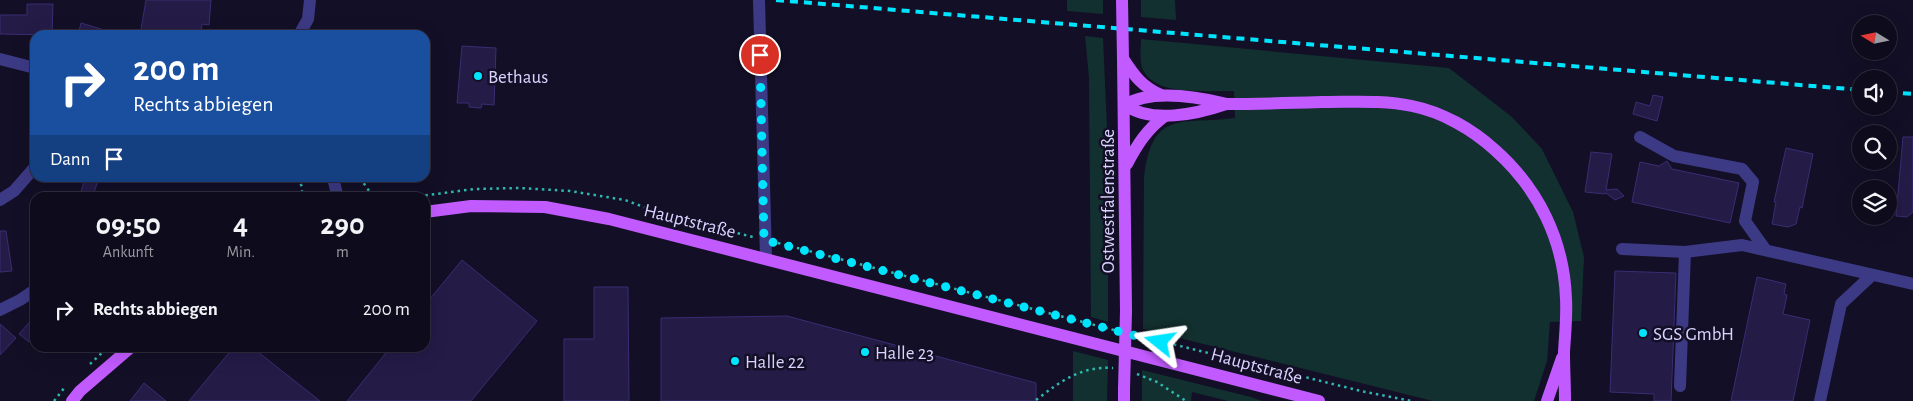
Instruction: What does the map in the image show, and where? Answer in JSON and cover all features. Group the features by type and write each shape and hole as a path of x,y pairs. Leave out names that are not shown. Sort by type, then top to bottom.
{"main road":[{"name":"Ostwestfalenstraße","path":"1122,0 1126,166 1124,395"},
{"path":"1124,59 1140,83 1148,90 1164,96"},
{"path":"1227,104 1204,112 1165,116 1142,114 1133,111 1125,105 1134,99 1164,96 1208,100 1227,104 1364,102 1412,106 1430,111 1454,122 1482,139 1508,162 1527,183 1542,207 1553,231 1562,262 1566,296 1565,401"},
{"path":"1126,166 1138,143 1152,125 1165,116"},
{"name":"Hauptstraße","path":"430,211 471,206 545,207 609,219 1319,401"},
{"path":"1547,401 1564,351"},
{"path":"72,401 80,391 125,352"}],"street":[{"path":"302,30 308,20 310,0"},
{"path":"759,0 764,240 766,258"},
{"path":"0,59 30,67"},
{"path":"1640,137 1674,156 1742,169 1752,182 1745,221 1766,249"},
{"path":"0,200 14,191 30,173"},
{"path":"1622,249 1685,252 1742,245 1913,284"},
{"path":"1680,386 1685,252"},
{"path":"1820,401 1841,304 1872,275"},
{"path":"0,310 30,293"}],"path":[{"path":"764,240 1120,331"},
{"path":"1130,334 1351,389 1411,401"}],"green space":[{"path":"1067,0 1103,0 1103,14 1067,11"},
{"path":"1141,0 1175,0 1176,20 1141,17"},
{"path":"1085,36 1103,38 1108,150 1108,322 1091,317 1089,78"},
{"path":"1141,39 1449,68 1512,117 1542,149 1573,212 1584,257 1581,321 1550,322 1547,361 1534,401 1433,401 1143,329 1144,178 1148,156 1154,140 1162,130 1173,124 1235,118 1234,91 1184,90 1159,85 1150,79 1142,67"},
{"path":"1073,351 1108,360 1107,401 1073,401"},
{"path":"1142,370 1262,401 1228,401 1192,392 1191,401 1142,401"}],"building":[{"path":"146,0 211,0 209,25 202,24 201,30 141,30"},
{"path":"27,4 53,4 52,30 30,30 30,35 0,34 0,15 27,15"},
{"path":"81,23 104,30 79,30"},
{"name":"Bethaus","path":"462,46 496,48 494,105 482,104 481,108 469,107 469,103 457,103"},
{"path":"1653,95 1663,97 1657,121 1633,114 1636,102 1650,106"},
{"path":"1903,137 1913,137 1913,212 1907,217 1897,216"},
{"path":"1786,148 1813,154 1802,208 1800,207 1796,224 1788,227 1772,224 1776,202 1774,202"},
{"path":"1591,152 1612,154 1606,190 1617,189 1624,196 1615,200 1606,193 1585,192"},
{"path":"1667,161 1672,169 1739,183 1730,223 1632,202 1640,162 1659,166"},
{"path":"84,182 98,182 94,192 81,192"},
{"path":"0,231 6,231 12,271 0,272"},
{"path":"462,260 537,321 471,401 347,401 387,352 430,352 430,299"},
{"name":"SGS GmbH","path":"1615,271 1676,273 1671,401 1654,401 1654,394 1610,392"},
{"path":"1757,277 1786,284 1784,294 1787,295 1783,314 1810,320 1793,401 1731,401"},
{"path":"594,287 628,287 629,401 564,401 564,339 594,339"},
{"path":"787,316 1036,383 1036,401 661,401 661,318"},
{"path":"30,322 29,342 19,334"},
{"path":"0,324 16,338 0,355"},
{"path":"230,352 258,352 320,401 189,401"},
{"path":"144,383 166,401 130,401"}],"railway":[{"path":"776,0 1852,89"},
{"path":"1897,93 1913,94"}],"place":[{"name":"Bethaus","path":"478,76"},
{"name":"SGS GmbH","path":"1643,333"},
{"name":"Halle 23","path":"865,352"},
{"name":"Halle 22","path":"735,361"}],"route":[{"path":"760,55 764,240 1160,342"}]}
